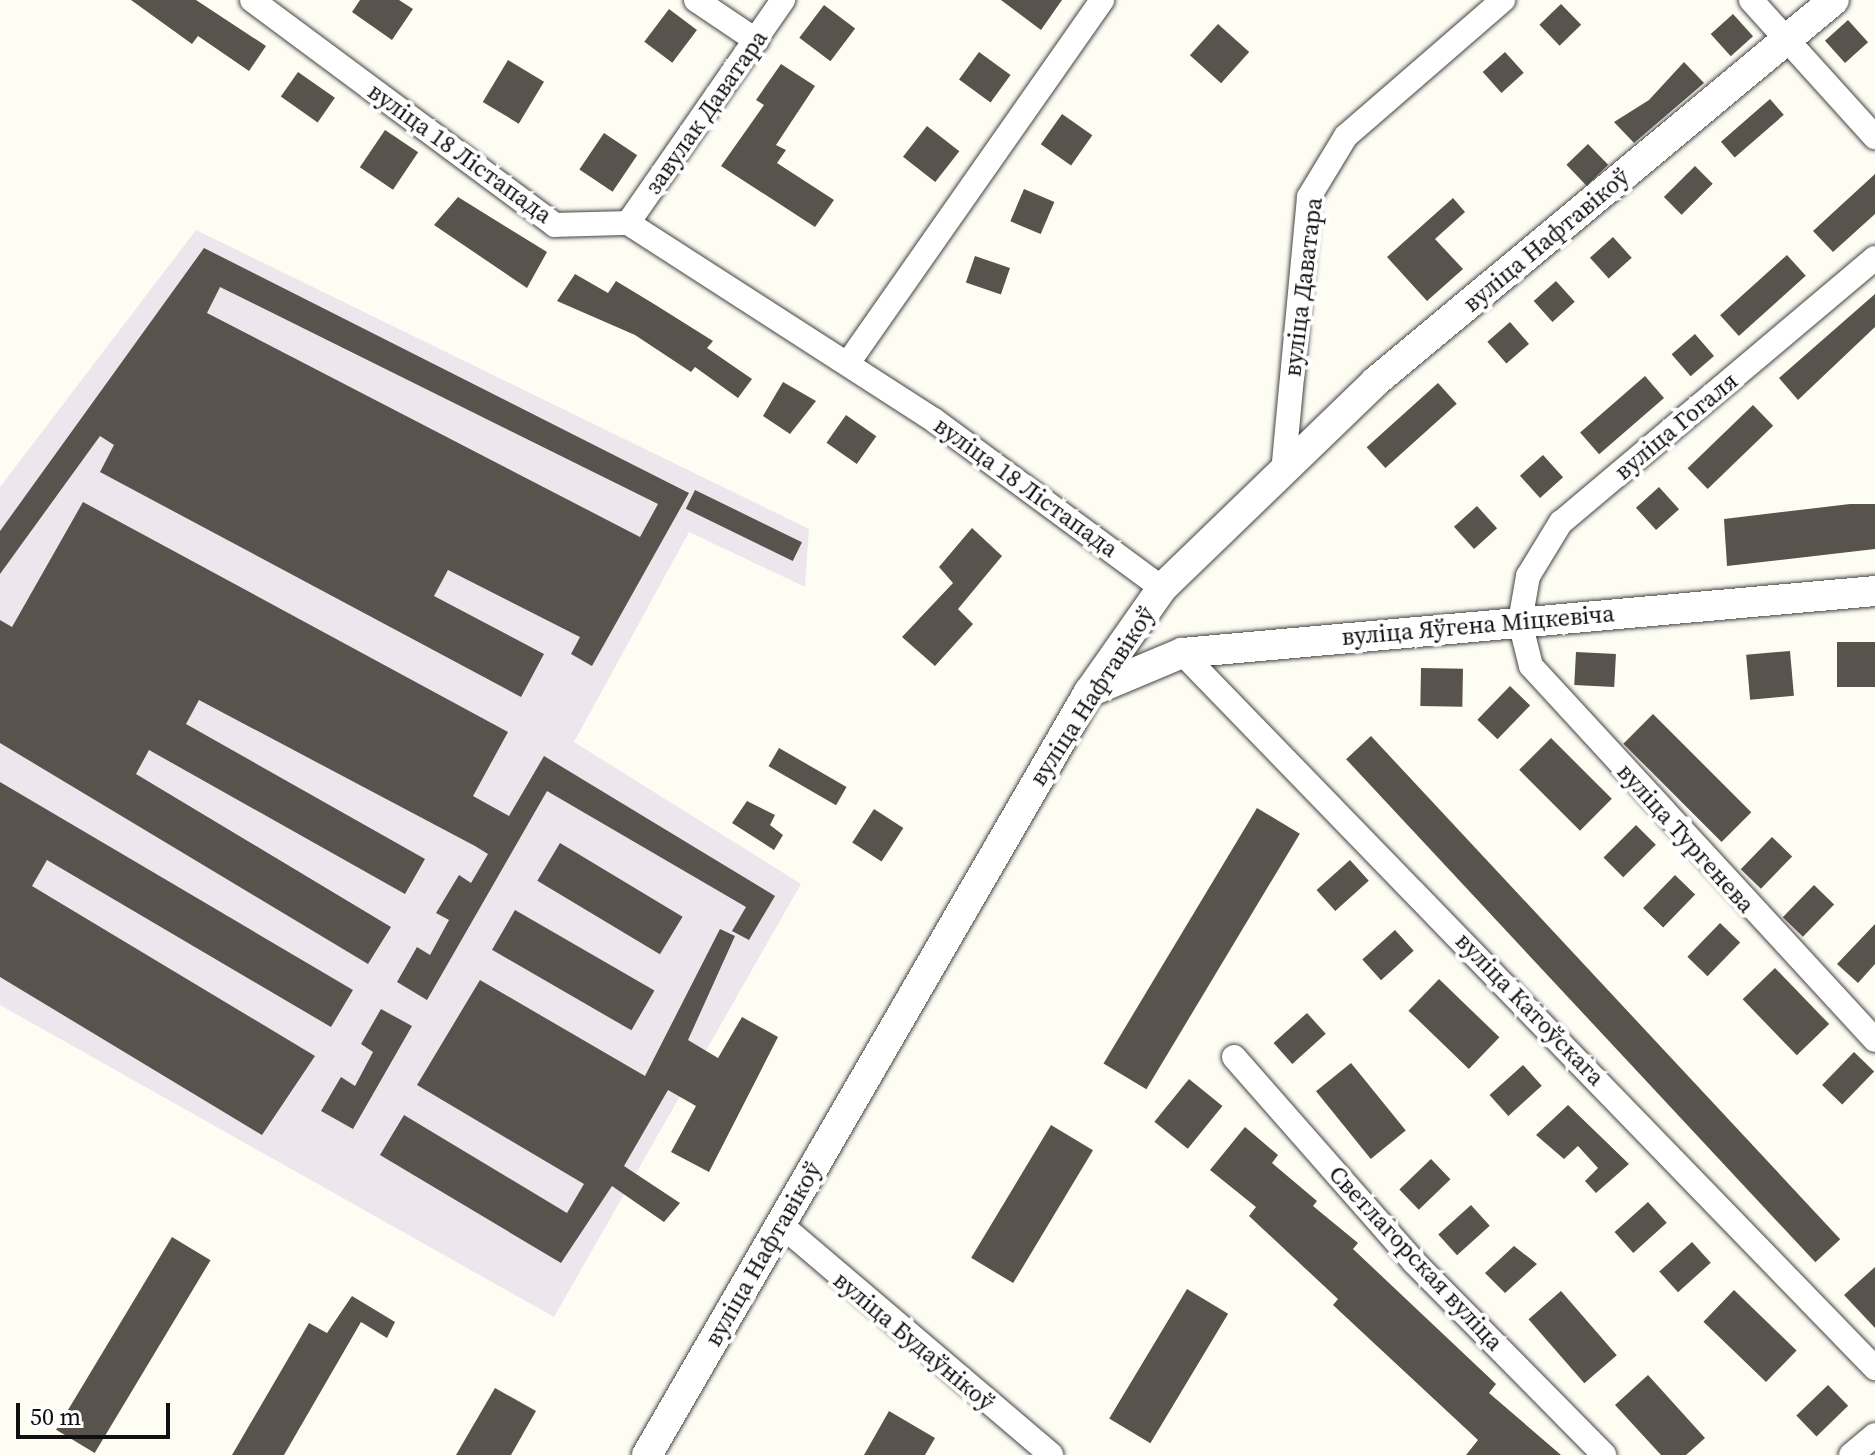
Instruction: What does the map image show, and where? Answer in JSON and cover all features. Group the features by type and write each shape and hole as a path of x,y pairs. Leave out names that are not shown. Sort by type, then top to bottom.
{"street":[{"name":"вуліца 18 Лістапада","path":"252,0 555,225 628,223 848,363 1162,588"},
{"path":"696,0 757,41"},
{"name":"завулак Даватара","path":"628,223 783,0"},
{"path":"848,363 1102,0"},
{"name":"вуліца Даватара","path":"1284,462 1309,197 1346,136 1503,0"},
{"path":"1751,0 1785,42 1875,137"},
{"name":"вуліца Нафтавікоў","path":"647,1455 1089,692 1162,588 1284,462 1834,0"},
{"name":"вуліца Гогаля","path":"1520,622 1528,576 1561,522 1875,258"},
{"name":"вуліца Яўгена Міцкевіча","path":"1089,692 1182,653 1875,591"},
{"name":"вуліца Тургенева","path":"1520,622 1531,666 1875,1040"},
{"name":"вуліца Катоўскага","path":"1182,653 1875,1368"},
{"name":"Светлагорская вуліца","path":"1234,1057 1414,1262 1604,1455"},
{"name":"вуліца Будаўнікоў","path":"780,1224 1051,1455"},
{"path":"1851,1455 1875,1435"}],"shaded area":[{"path":"196,230 809,529 805,587 689,532 574,742 801,884 554,1317 0,1005 0,487"}],"building":[{"path":"131,0 196,0 266,46 249,71 198,36 192,44"},
{"path":"360,0 399,0 413,9 392,40 352,12"},
{"path":"1001,0 1062,0 1041,30"},
{"path":"1561,4 1581,25 1560,46 1539,25"},
{"path":"824,5 855,28 830,61 799,38"},
{"path":"669,9 697,30 672,63 644,42"},
{"path":"1733,14 1753,36 1731,56 1711,34"},
{"path":"1848,20 1868,42 1845,63 1825,41"},
{"path":"1218,24 1249,52 1221,83 1190,55"},
{"path":"979,52 1011,75 991,102 959,80"},
{"path":"1505,52 1524,73 1501,93 1483,72"},
{"path":"508,60 544,82 519,124 483,102"},
{"path":"1684,62 1704,83 1634,143 1614,122 1649,100"},
{"path":"781,64 815,86 776,145 786,150 777,163 834,200 815,227 721,166 764,105 756,100"},
{"path":"298,72 335,98 318,122 281,97"},
{"path":"1770,99 1784,115 1735,157 1721,142"},
{"path":"1062,114 1092,135 1071,166 1041,144"},
{"path":"927,126 959,151 935,182 903,157"},
{"path":"385,130 418,152 393,190 360,167"},
{"path":"604,133 637,155 613,192 579,169"},
{"path":"1588,144 1608,165 1587,186 1566,165"},
{"path":"1695,166 1713,184 1682,215 1664,197"},
{"path":"1875,174 1875,214 1833,252 1813,231"},
{"path":"1024,189 1054,202 1041,234 1010,221"},
{"path":"458,197 547,252 527,288 434,225"},
{"path":"1453,198 1465,212 1435,239 1463,269 1427,301 1387,257"},
{"path":"1613,237 1632,258 1609,279 1590,258"},
{"path":"204,248 689,493 592,666 571,654 580,637 448,570 434,596 544,654 521,697 100,472 114,445 100,436 0,574 0,531","holes":["220,287 658,504 640,537 207,313"]},
{"path":"1787,255 1806,276 1739,336 1720,315"},
{"path":"975,256 1010,268 1001,295 966,282"},
{"path":"575,274 608,293 616,281 713,341 707,348 752,379 738,398 695,367 691,372 635,335 557,301"},
{"path":"1556,281 1575,302 1552,322 1534,301"},
{"path":"1875,294 1875,327 1798,400 1779,378"},
{"path":"1510,322 1529,344 1506,364 1487,342"},
{"path":"1695,334 1714,356 1691,376 1672,354"},
{"path":"1645,376 1664,398 1599,454 1580,432"},
{"path":"783,382 816,401 790,434 763,416"},
{"path":"1438,383 1457,404 1385,468 1367,447"},
{"path":"1753,405 1773,426 1708,489 1688,468"},
{"path":"846,415 876,436 857,464 826,443"},
{"path":"1543,455 1563,477 1540,498 1520,476"},
{"path":"1659,487 1679,509 1656,530 1636,508"},
{"path":"695,490 802,542 793,561 686,509"},
{"path":"83,502 508,732 473,796 509,816 544,756 775,896 749,940 732,931 746,907 547,791 427,1000 397,982 417,947 430,955 449,920 436,913 459,875 471,883 488,854 475,846 199,700 186,724 425,859 405,894 149,750 136,774 391,927 368,964 0,743 0,620 12,627"},
{"path":"1850,504 1875,504 1875,549 1727,566 1724,519"},
{"path":"1477,506 1497,528 1474,549 1454,527"},
{"path":"972,528 1002,556 958,609 973,624 935,666 902,637 953,583 939,567"},
{"path":"1837,642 1875,642 1875,687 1837,687"},
{"path":"1790,651 1794,696 1750,700 1746,655"},
{"path":"1576,652 1616,654 1614,687 1574,685"},
{"path":"1421,668 1463,669 1462,707 1420,706"},
{"path":"1510,686 1530,705 1497,739 1477,720"},
{"path":"1653,714 1751,812 1722,842 1623,744"},
{"path":"1371,736 1840,1239 1815,1262 1346,759"},
{"path":"1551,738 1612,799 1580,831 1519,770"},
{"path":"779,748 847,787 836,805 768,766"},
{"path":"0,782 353,990 331,1027 47,860 32,886 315,1056 262,1135 0,977"},
{"path":"747,801 775,815 770,825 783,835 774,850 732,823"},
{"path":"1257,808 1300,834 1146,1089 1104,1063"},
{"path":"874,809 903,828 882,862 852,843"},
{"path":"1636,825 1656,845 1623,877 1603,858"},
{"path":"1772,837 1792,856 1761,889 1741,869"},
{"path":"560,843 683,917 660,954 537,881"},
{"path":"1350,860 1369,881 1335,911 1317,890"},
{"path":"1675,875 1695,894 1663,928 1643,908"},
{"path":"1814,885 1834,904 1803,937 1783,917"},
{"path":"515,910 654,990 631,1030 492,950"},
{"path":"1720,923 1740,942 1707,976 1687,957"},
{"path":"1875,924 1875,964 1858,983 1837,964"},
{"path":"720,929 735,936 688,1040 718,1058 742,1017 778,1037 709,1172 671,1152 696,1106 668,1090 624,1166 680,1203 664,1222 612,1186 561,1263 380,1155 404,1115 567,1213 584,1184 417,1085 480,980 645,1076"},
{"path":"1395,930 1414,951 1381,980 1362,959"},
{"path":"1775,968 1829,1024 1797,1055 1743,999"},
{"path":"1439,979 1499,1037 1469,1069 1408,1011"},
{"path":"381,1009 412,1026 353,1129 321,1111 341,1077 355,1086 373,1052 361,1044"},
{"path":"1307,1013 1326,1034 1292,1064 1274,1043"},
{"path":"1854,1052 1874,1071 1842,1105 1822,1085"},
{"path":"1351,1063 1406,1131 1371,1159 1316,1091"},
{"path":"1523,1065 1542,1086 1508,1116 1490,1095"},
{"path":"1189,1079 1222,1106 1188,1149 1154,1122"},
{"path":"1568,1105 1629,1164 1596,1193 1585,1181 1598,1168 1578,1146 1564,1159 1536,1135"},
{"path":"1051,1125 1093,1150 1013,1283 971,1258"},
{"path":"1245,1127 1278,1155 1272,1163 1317,1201 1313,1206 1358,1243 1353,1249 1496,1384 1489,1393 1561,1455 1466,1455 1478,1440 1333,1305 1338,1299 1249,1216 1256,1207 1210,1170"},
{"path":"1431,1159 1450,1179 1419,1210 1399,1190"},
{"path":"1648,1202 1667,1223 1633,1253 1615,1232"},
{"path":"1471,1205 1490,1226 1457,1255 1438,1234"},
{"path":"172,1237 211,1260 95,1453 56,1430"},
{"path":"1692,1242 1711,1263 1678,1292 1659,1271"},
{"path":"1514,1246 1537,1264 1505,1293 1485,1273"},
{"path":"1875,1267 1875,1328 1844,1295"},
{"path":"1187,1289 1228,1314 1150,1443 1109,1418"},
{"path":"1734,1290 1797,1350 1766,1382 1703,1322"},
{"path":"1561,1291 1617,1355 1584,1383 1529,1319"},
{"path":"352,1296 395,1322 387,1338 361,1322 284,1455 232,1455 309,1323 327,1333"},
{"path":"1648,1375 1705,1438 1686,1455 1661,1455 1615,1405"},
{"path":"1828,1385 1848,1406 1816,1436 1796,1416"},
{"path":"495,1388 536,1411 511,1455 456,1455"},
{"path":"889,1411 935,1438 925,1455 864,1455"}]}
